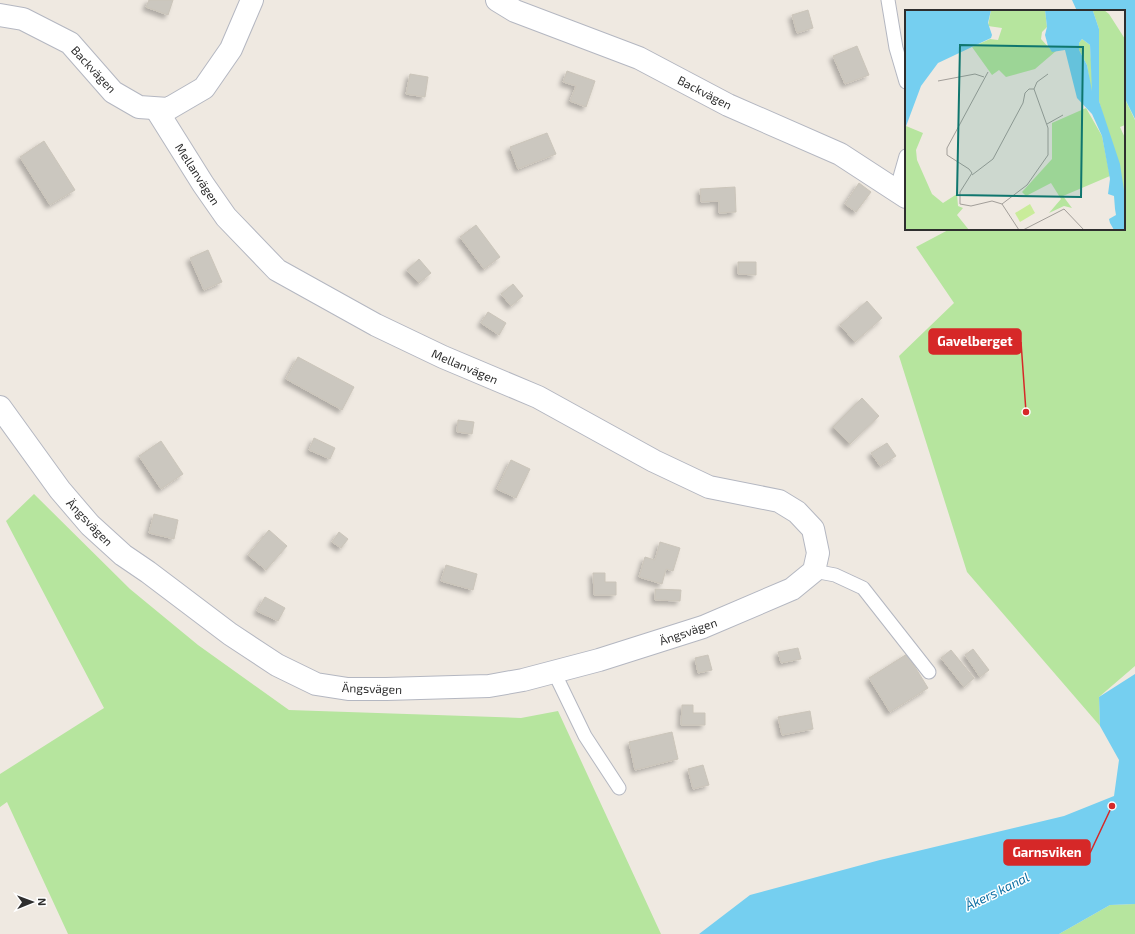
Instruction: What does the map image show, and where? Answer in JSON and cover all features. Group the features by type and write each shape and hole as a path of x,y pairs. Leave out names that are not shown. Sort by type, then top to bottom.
{"street":[{"name":"Backvägen","path":"0,15 23,19 70,43 113,92 139,108 168,109 204,88 231,49 252,0"},
{"name":"Backvägen","path":"497,0 515,11 639,58 728,105 840,154 901,194"},
{"name":"Mellanvägen","path":"156,109 203,184 226,217 277,270 376,325 442,357 538,397 654,461 702,484 709,487 779,502 797,512 813,529 816,562"},
{"name":"Ängsvägen","path":"0,407 60,490 90,525 124,555 230,634 277,665 316,684 348,689 386,689 489,686 523,680 599,660 703,627 792,589 816,562"}],"lane":[{"path":"888,0 896,48 905,79"},
{"path":"901,194 905,164"},
{"path":"816,562 835,575 863,588 929,672"},
{"path":"554,672 585,736 619,788"}],"green space":[{"path":"1125,99 1135,120 1135,666 1099,697 1100,726 967,572 899,356 954,303 916,247 948,230 1125,230"},
{"path":"34,494 130,589 198,645 289,710 521,718 558,711 661,934 68,934 7,802 0,807 0,774 104,708 6,521"},
{"path":"1135,904 1135,934 1059,934 1110,905"}],"water":[{"path":"1072,0 1135,0 1135,119 1125,99 1125,10 1077,10"},
{"name":"Åkers kanal","path":"1135,674 1135,904 1110,905 1059,934 699,934 750,895 880,860 1064,816 1114,796 1119,760 1100,726 1099,697"}],"building":[{"path":"149,0 173,0 168,15 146,7"},
{"path":"808,10 813,28 797,33 792,15"},
{"path":"857,46 869,75 845,84 833,56"},
{"path":"567,71 595,81 586,107 570,101 576,86 563,82"},
{"path":"410,74 428,77 425,97 406,94"},
{"path":"547,133 556,154 518,169 510,147"},
{"path":"44,141 75,190 50,205 20,157"},
{"path":"859,183 871,192 856,212 845,204"},
{"path":"735,187 736,212 719,213 719,201 701,202 700,189"},
{"path":"476,225 500,257 484,269 460,237"},
{"path":"208,250 222,282 204,290 190,258"},
{"path":"419,259 431,273 419,283 407,270"},
{"path":"738,262 756,262 756,275 738,274"},
{"path":"513,284 523,296 511,306 501,294"},
{"path":"867,301 882,318 855,342 840,325"},
{"path":"488,312 506,323 499,335 481,323"},
{"path":"298,357 354,387 342,410 286,379"},
{"path":"862,398 879,416 850,444 833,427"},
{"path":"458,420 474,422 472,434 457,432"},
{"path":"314,438 335,448 330,459 309,450"},
{"path":"161,441 183,474 161,489 139,456"},
{"path":"887,443 896,456 880,466 871,453"},
{"path":"511,460 530,469 516,498 497,489"},
{"path":"154,514 178,520 174,539 149,533"},
{"path":"269,530 287,546 266,570 248,555"},
{"path":"339,532 348,539 341,548 332,542"},
{"path":"660,542 680,548 673,571 666,569 662,584 639,577 645,557 655,560"},
{"path":"446,565 477,574 473,590 441,581"},
{"path":"593,573 605,573 605,582 616,582 616,595 594,595"},
{"path":"655,589 681,590 680,601 655,600"},
{"path":"265,597 285,608 278,621 257,611"},
{"path":"798,648 801,659 781,663 778,652"},
{"path":"973,649 989,670 980,677 965,655"},
{"path":"951,650 974,678 964,687 941,658"},
{"path":"907,654 928,688 890,712 869,678"},
{"path":"708,655 712,670 698,673 695,658"},
{"path":"682,705 693,705 693,713 705,713 705,725 681,725"},
{"path":"810,711 813,729 782,735 778,717"},
{"path":"672,732 678,759 635,770 629,742"},
{"path":"703,765 709,785 693,789 688,769"}],"place":[{"name":"Gavelberget","path":"1026,412"},
{"name":"Garnsviken","path":"1112,806"}]}
